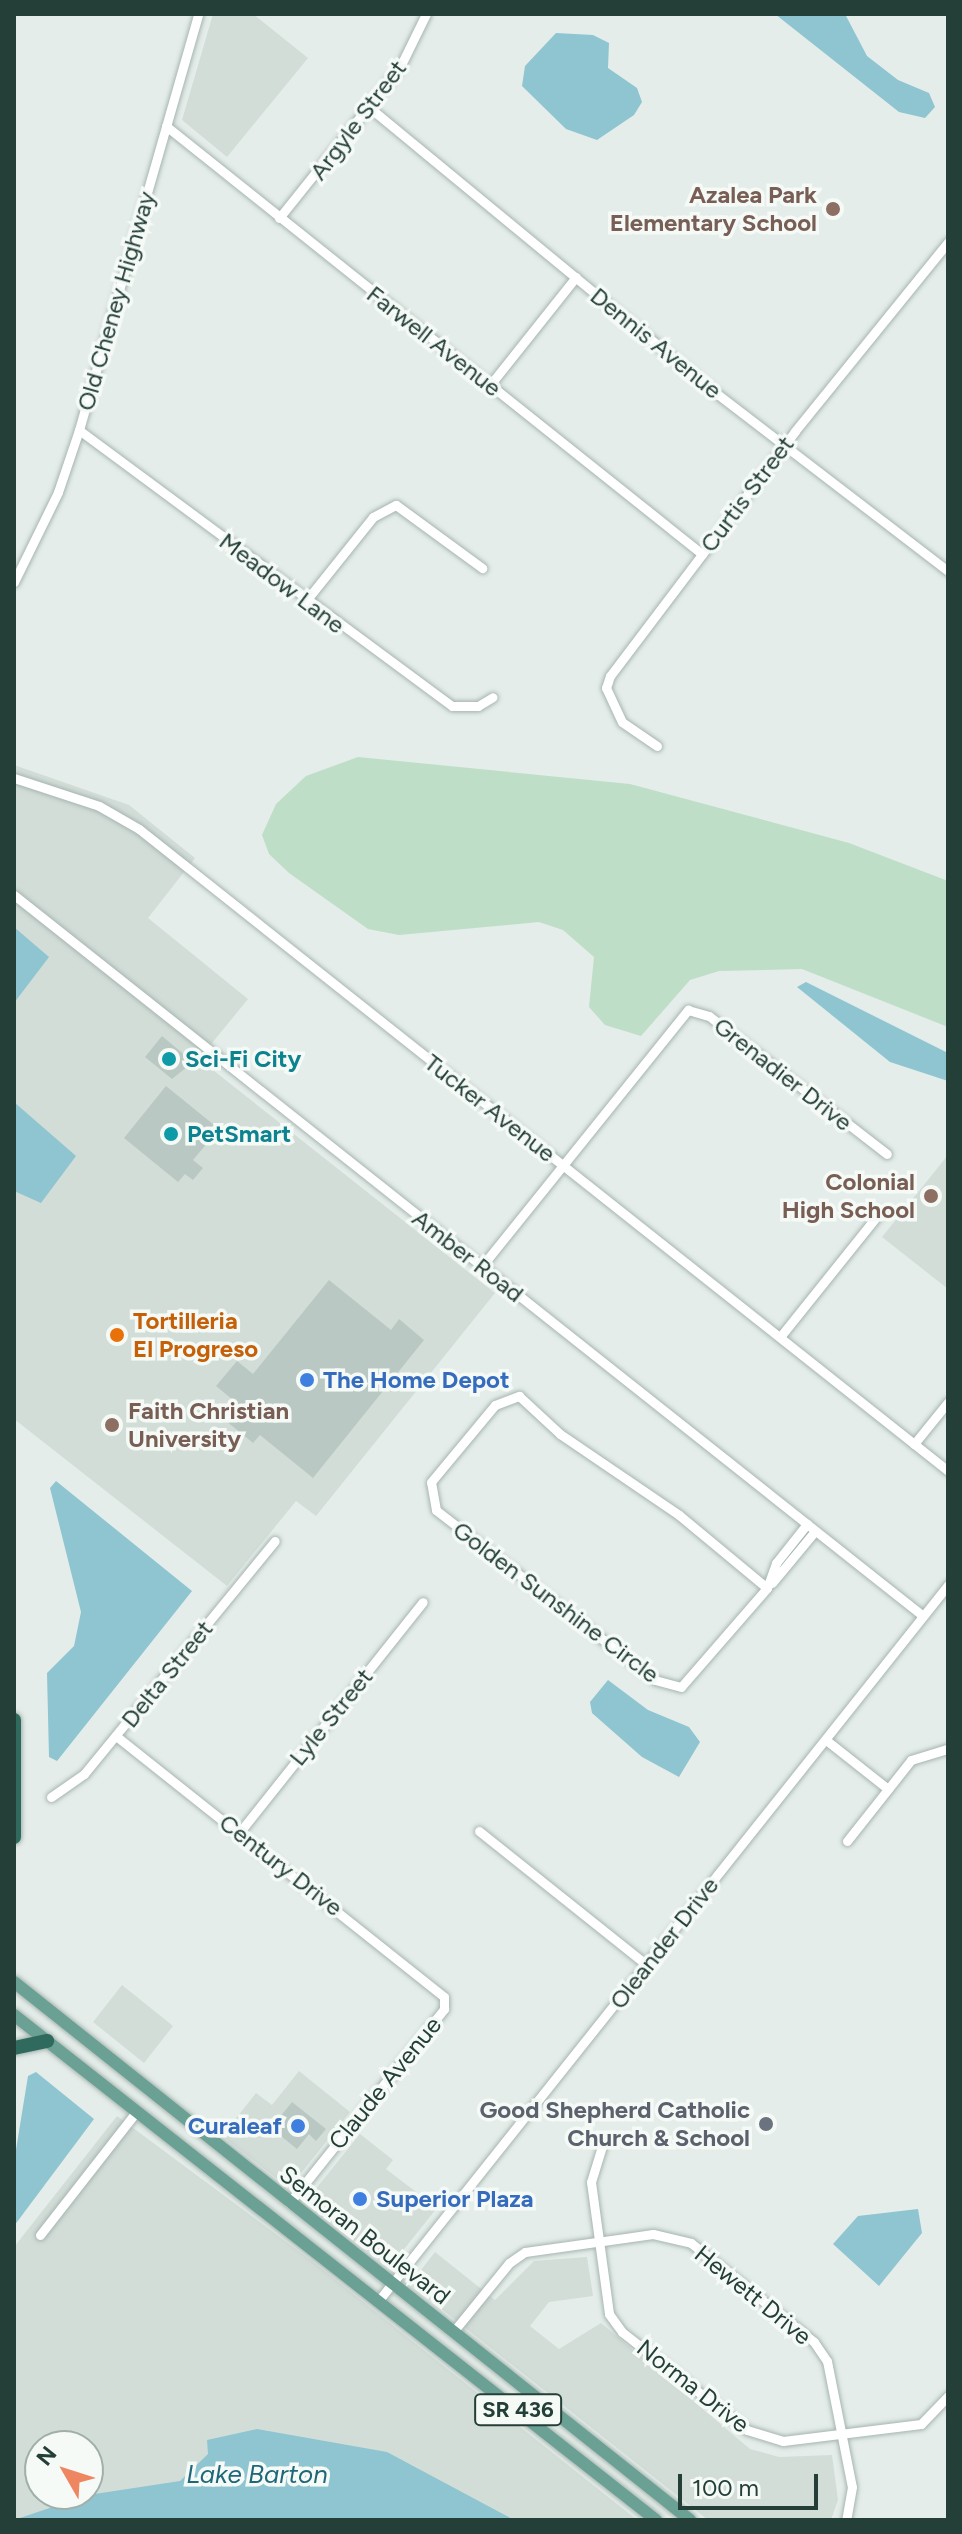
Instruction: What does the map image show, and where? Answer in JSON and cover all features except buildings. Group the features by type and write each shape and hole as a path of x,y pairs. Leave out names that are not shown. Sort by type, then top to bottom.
{"highway":[{"path":"14,1720 14,1837"},
{"path":"14,2048 47,2041"}],"main road":[{"name":"Semoran Boulevard","path":"14,1982 690,2520"},
{"name":"Semoran Boulevard","path":"14,2015 656,2520"}],"street":[{"name":"Old Cheney Highway","path":"14,582 58,492 79,430 198,14"},
{"name":"Argyle Street","path":"279,218 400,67 426,14"},
{"name":"Dennis Avenue","path":"370,108 576,277 948,571"},
{"name":"Farwell Avenue","path":"166,126 702,554"},
{"name":"Curtis Street","path":"657,746 622,722 606,688 627,648 948,242"},
{"path":"490,385 576,277"},
{"name":"Meadow Lane","path":"79,430 305,602 452,706 478,706 493,697"},
{"path":"305,602 373,517 396,505 482,568"},
{"name":"Tucker Avenue","path":"14,778 99,806 139,829 948,1471"},
{"name":"Amber Road","path":"14,895 923,1616"},
{"name":"Grenadier Drive","path":"562,1165 677,1018 688,1010 709,1016 887,1154"},
{"path":"482,1266 562,1165"},
{"path":"780,1337 880,1212"},
{"name":"Golden Sunshine Circle","path":"767,1588 679,1515 591,1458 519,1396 495,1405 431,1482 436,1510 669,1686 694,1679 767,1588 811,1528"},
{"path":"914,1444 948,1402"},
{"name":"Delta Street","path":"51,1797 74,1784 116,1736 275,1541"},
{"name":"Oleander Drive","path":"379,2300 948,1585"},
{"name":"Lyle Street","path":"239,1833 423,1602"},
{"name":"Century Drive","path":"116,1736 444,1997"},
{"path":"826,1740 888,1789"},
{"path":"847,1841 911,1760 948,1749"},
{"path":"479,1831 647,1965"},
{"name":"Claude Avenue","path":"289,2203 444,2009 444,1997"},
{"path":"40,2235 137,2111"},
{"name":"Norma Drive","path":"603,2143 591,2182 597,2242 603,2294 622,2332 747,2430 766,2441 843,2435 921,2424 948,2396"},
{"name":"Hewett Drive","path":"453,2332 509,2263 525,2252 653,2234 691,2243 814,2342 835,2378 852,2487 846,2520"}],"shaded area":[{"path":"213,14 253,14 308,58 227,157 182,120"},
{"path":"14,765 129,805 195,858 148,918 248,999 199,1059 495,1293 316,1516 296,1501 227,1586 14,1419"},
{"name":"Colonial High School","path":"948,1155 948,1289 882,1237"},
{"path":"122,1985 173,2026 144,2063 93,2022"},
{"path":"299,2071 350,2112 289,2188 222,2136 256,2093 272,2105"},
{"path":"117,2116 312,2261 637,2520 14,2520 14,2247"},
{"name":"Superior Plaza","path":"360,2134 393,2160 386,2169 437,2208 389,2268 306,2201"},
{"path":"435,2252 495,2300 534,2261 587,2257 593,2296 549,2302 530,2326 559,2349 601,2323 750,2449 779,2457 832,2455 838,2500 831,2520 708,2520 410,2284"}],"green space":[{"path":"358,757 630,784 849,843 948,881 948,1027 802,969 719,971 690,980 641,1036 605,1025 589,1007 594,957 563,930 539,922 399,935 368,929 289,873 269,854 262,835 276,804 306,776"}],"water":[{"path":"775,14 845,14 867,56 898,80 929,93 935,107 925,118 899,112"},
{"path":"556,33 593,35 609,43 608,68 637,88 642,102 634,115 597,140 566,129 522,86 525,66"},
{"path":"14,927 49,957 14,1003"},
{"path":"806,982 948,1053 948,1081 890,1062 797,987"},
{"path":"14,1102 76,1156 41,1203 14,1191"},
{"path":"56,1481 192,1591 57,1761 49,1757 47,1673 74,1646 81,1612 50,1488"},
{"path":"608,1680 648,1710 689,1727 700,1742 679,1777 642,1757 592,1713 590,1702"},
{"path":"36,2072 94,2119 14,2226 14,2162 28,2076"},
{"path":"918,2209 922,2233 879,2286 833,2244 858,2216"},
{"name":"Lake Barton","path":"257,2429 387,2452 514,2520 14,2520 44,2510 104,2510 104,2493 180,2481 208,2454 207,2440"}],"place":[{"name":"Azalea Park Elementary School","path":"833,209"},
{"name":"Sci-Fi City","path":"169,1059"},
{"name":"PetSmart","path":"171,1134"},
{"name":"Colonial High School","path":"931,1196"},
{"name":"Tortilleria El Progreso","path":"117,1335"},
{"name":"The Home Depot","path":"307,1380"},
{"name":"Faith Christian University","path":"112,1425"},
{"name":"Good Shepherd Catholic Church & School","path":"766,2124"},
{"name":"Curaleaf","path":"298,2126"},
{"name":"Superior Plaza","path":"360,2199"}]}
